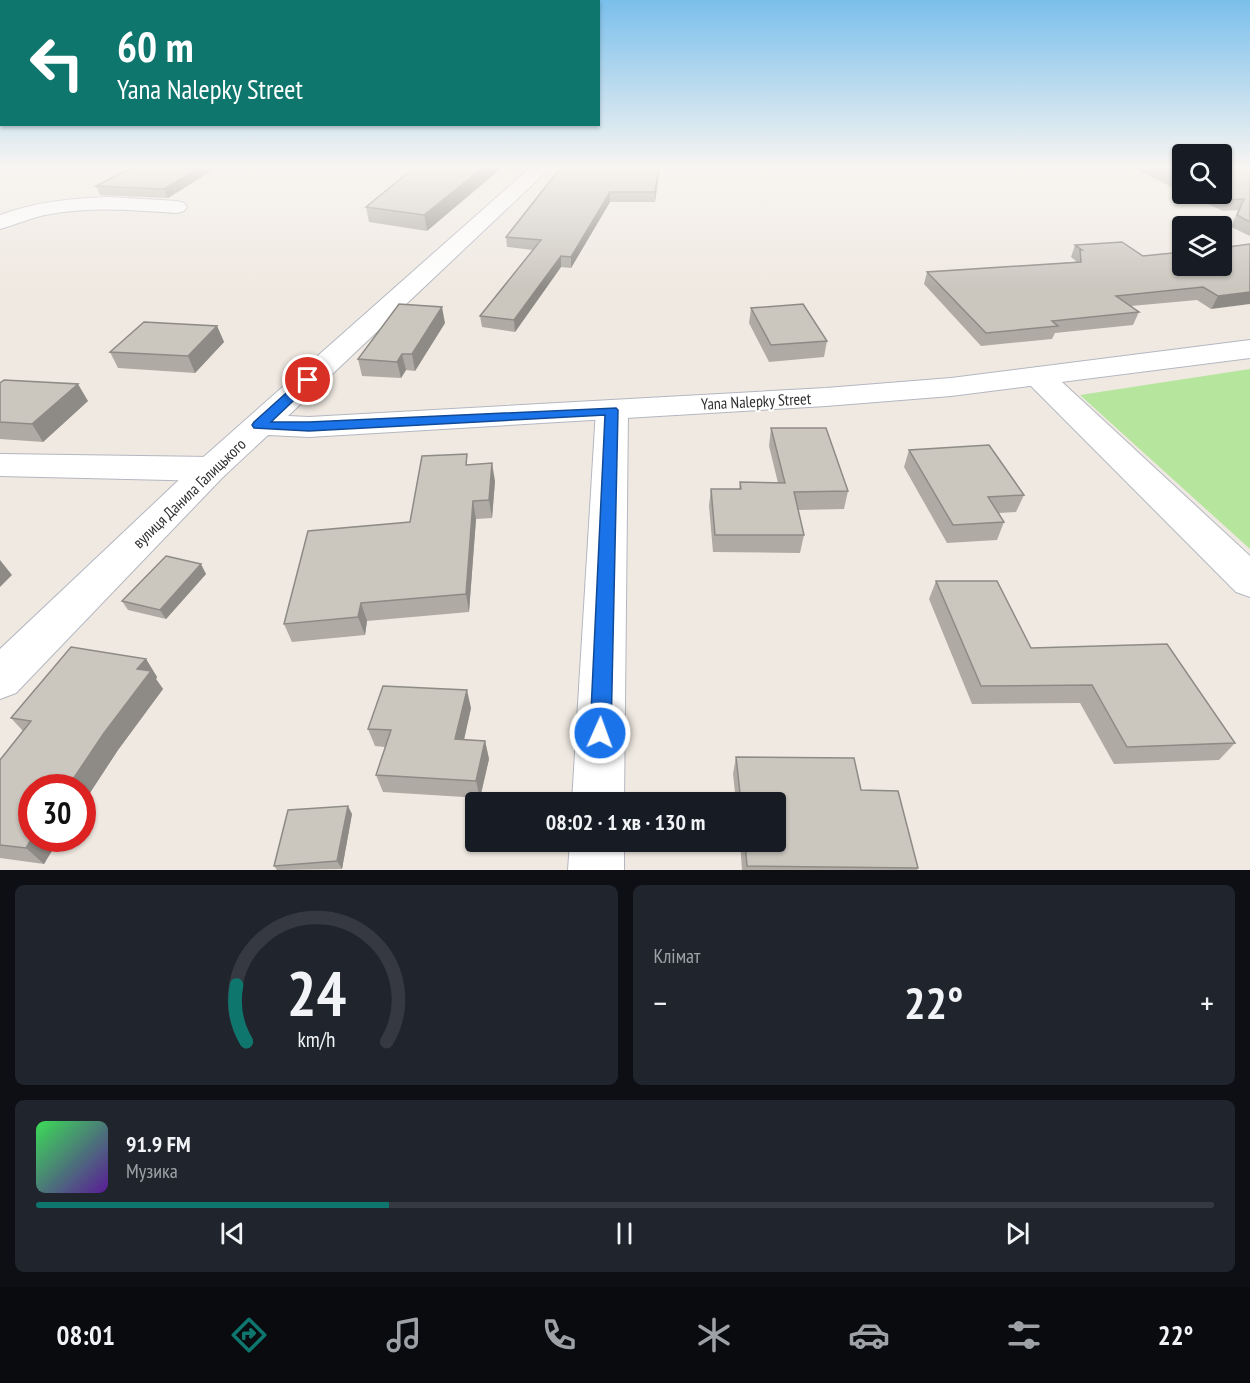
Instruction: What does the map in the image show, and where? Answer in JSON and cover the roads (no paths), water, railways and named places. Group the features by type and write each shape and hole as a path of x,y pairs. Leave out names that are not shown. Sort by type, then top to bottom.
{"street":[{"path":"0,222 25,212 56,207"},
{"path":"167,207 177,207"},
{"name":"вулиця Данила Галицького","path":"0,679 212,469 498,207"},
{"name":"Yana Nalepky Street","path":"259,425 309,427 826,397 951,387 1250,349"},
{"path":"1038,376 1250,581"},
{"path":"598,792 612,410"},
{"path":"0,465 212,469"},
{"path":"596,870 597,852"}]}
